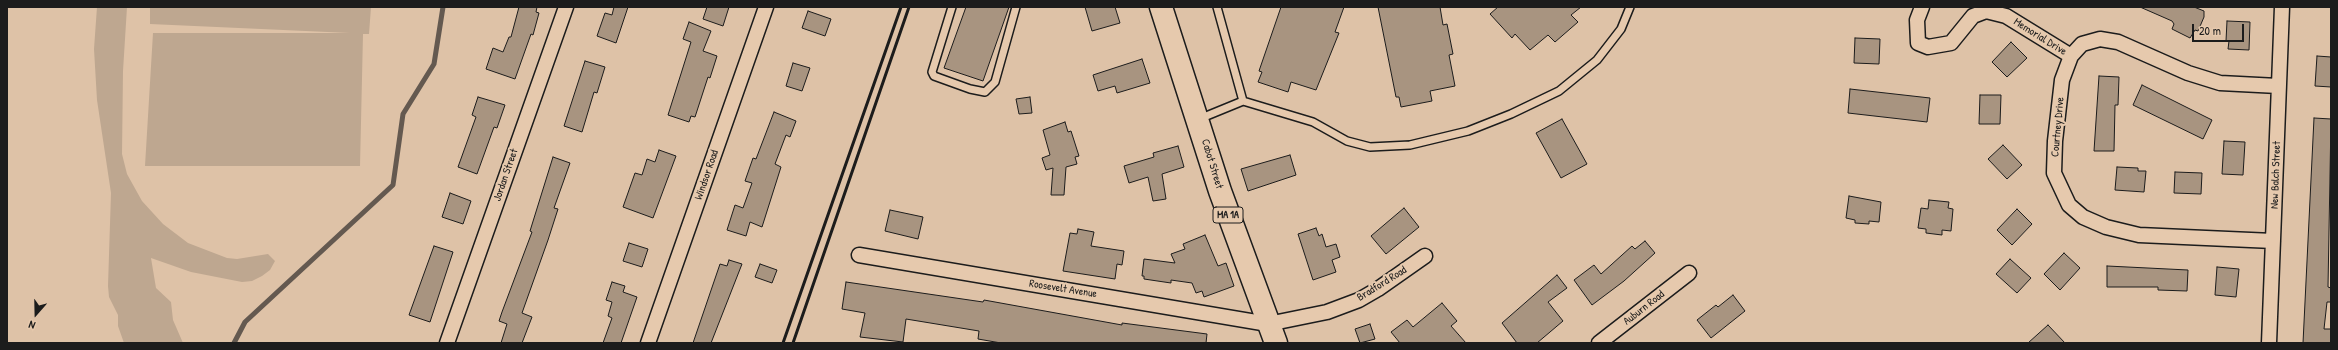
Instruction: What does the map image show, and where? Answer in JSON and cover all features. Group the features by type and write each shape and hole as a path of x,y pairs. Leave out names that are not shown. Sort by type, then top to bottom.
{"highway":[{"name":"Cabot Street","path":"1161,7 1199,119 1220,191 1272,334"}],"street":[{"name":"Jordan Street","path":"447,343 566,7"},
{"name":"Windsor Road","path":"648,343 766,7"},
{"name":"Memorial Drive","path":"1922,7 1917,20 1918,43 1928,47 1951,43 1973,16 1983,9 2006,16 2071,56"},
{"name":"New Balch Street","path":"2270,343 2282,7"},
{"name":"Courtney Drive","path":"2273,241 2139,235 2106,227 2089,220 2069,205 2054,173 2054,141 2062,80 2071,56 2082,44 2100,39 2118,42 2188,73 2220,83 2278,86"},
{"name":"Roosevelt Avenue","path":"859,256 1272,334"},
{"name":"Bradford Road","path":"1272,334 1359,300 1378,289 1425,256"},
{"name":"Auburn Road","path":"1600,343 1689,273"}],"lane":[{"path":"952,7 932,72 934,76 970,89 985,92 995,82 1016,7"},
{"path":"1217,7 1243,101"},
{"path":"1199,119 1243,101 1313,122 1347,141 1370,146 1410,144 1468,131 1511,114 1559,91 1597,60 1621,29 1630,7"}],"shaded area":[{"path":"97,7 127,7 123,71 122,154 127,174 142,201 163,224 188,243 227,258 237,259 268,254 275,261 270,270 262,276 252,281 242,282 191,272 151,258 156,288 171,302 173,320 183,343 124,343 118,326 118,315 109,297 108,286 111,193 97,100 94,49"},
{"path":"150,7 371,7 369,34 363,34 360,166 145,166 153,33 350,33 150,24"}],"building":[{"path":"519,7 537,7 536,12 539,13 533,35 531,34 515,79 486,69 493,48 503,52 509,37 511,37"},
{"path":"614,7 628,7 616,43 597,36 605,13 612,15"},
{"path":"707,7 729,7 723,26 703,19"},
{"path":"966,7 1009,7 983,81 944,68"},
{"path":"1085,7 1115,7 1120,23 1092,31"},
{"path":"1281,7 1344,7 1335,32 1339,33 1316,90 1291,82 1288,92 1258,82 1262,72 1259,71"},
{"path":"1378,7 1440,7 1443,25 1447,24 1453,54 1449,55 1455,86 1430,91 1432,101 1401,107 1399,97 1396,97"},
{"path":"1498,7 1581,7 1571,15 1578,22 1555,42 1548,35 1530,50 1515,34 1512,38 1490,14"},
{"path":"2140,7 2194,7 2204,11 2204,17 2198,31 2195,30 2190,38 2172,29 2174,24 2172,21"},
{"path":"808,11 831,19 825,36 802,28"},
{"path":"2227,21 2250,22 2249,50 2228,49 2229,41 2226,41"},
{"path":"689,22 711,31 703,51 717,56 710,78 708,77 695,117 691,116 689,122 668,115 691,42 683,39"},
{"path":"1855,38 1880,39 1879,64 1854,63"},
{"path":"2011,42 2027,58 2007,77 1992,62"},
{"path":"2317,56 2331,57 2331,87 2315,86"},
{"path":"1142,59 1150,83 1117,93 1115,86 1098,91 1093,75"},
{"path":"585,61 605,67 597,93 594,92 582,132 564,126"},
{"path":"793,63 810,68 802,91 786,86"},
{"path":"2099,76 2119,77 2118,105 2115,105 2114,151 2094,151"},
{"path":"2142,85 2212,120 2203,139 2133,105"},
{"path":"1850,89 1930,98 1927,122 1848,113"},
{"path":"1980,95 2001,95 2000,124 1979,124"},
{"path":"478,97 505,105 497,128 494,127 477,174 458,167 476,117 472,115"},
{"path":"1030,97 1032,113 1019,114 1016,99"},
{"path":"774,112 796,121 790,137 786,135 775,164 781,167 762,227 750,222 746,236 727,230 735,205 743,208 752,183 745,181 753,158 756,159"},
{"path":"2314,118 2331,119 2328,287 2331,288 2331,302 2327,302 2324,329 2331,329 2331,343 2303,343"},
{"path":"1562,119 1587,164 1561,178 1536,133"},
{"path":"1065,122 1068,132 1071,131 1079,156 1075,157 1077,164 1066,167 1064,195 1051,195 1053,168 1046,170 1042,158 1050,155 1043,130"},
{"path":"2224,141 2245,142 2243,175 2222,174"},
{"path":"2003,145 2022,165 2007,179 1988,159"},
{"path":"1178,146 1184,167 1162,174 1166,199 1153,201 1148,177 1129,183 1124,166 1154,157 1153,153"},
{"path":"659,150 676,156 653,218 623,207 635,173 642,175 647,159 655,162"},
{"path":"1290,155 1296,175 1248,191 1241,169"},
{"path":"553,157 570,163 554,208 558,209 522,313 532,317 522,343 501,343 507,324 499,321 532,232 530,231"},
{"path":"2117,167 2138,168 2138,171 2146,171 2144,192 2115,190"},
{"path":"2175,172 2202,173 2201,194 2174,193"},
{"path":"450,193 471,201 463,224 442,217"},
{"path":"1849,196 1881,202 1879,222 1869,221 1869,224 1855,223 1855,220 1846,218"},
{"path":"1929,200 1949,202 1948,208 1953,209 1951,231 1942,230 1942,235 1926,233 1926,229 1918,228 1921,208 1928,209"},
{"path":"1404,208 1419,227 1386,254 1371,236"},
{"path":"2017,209 2032,224 2012,245 1997,230"},
{"path":"890,210 923,217 918,239 885,231"},
{"path":"1316,228 1319,236 1322,234 1326,247 1336,244 1340,257 1332,260 1336,272 1313,280 1298,234"},
{"path":"1078,229 1094,232 1091,246 1124,251 1122,265 1117,264 1115,279 1063,271 1070,233 1077,234"},
{"path":"1205,235 1218,266 1226,263 1234,286 1204,297 1202,291 1196,293 1192,283 1171,280 1171,283 1144,279 1144,276 1142,276 1144,259 1175,263 1171,254 1185,249 1183,244"},
{"path":"1645,241 1655,253 1624,281 1592,305 1574,280 1594,265 1601,274 1632,246 1635,249"},
{"path":"629,243 648,249 642,267 623,261"},
{"path":"434,246 453,252 430,322 409,315"},
{"path":"2064,253 2080,268 2060,290 2044,274"},
{"path":"2010,259 2031,278 2017,293 1996,274"},
{"path":"729,260 742,264 711,343 693,343 720,264 727,266"},
{"path":"760,264 777,270 772,283 755,277"},
{"path":"2107,266 2188,270 2187,291 2158,290 2158,287 2107,287"},
{"path":"2217,267 2239,269 2236,297 2215,295"},
{"path":"1557,275 1567,288 1548,302 1563,321 1537,343 1517,343 1502,323"},
{"path":"612,282 625,286 623,292 637,297 621,343 603,343 612,318 608,316 612,302 606,300"},
{"path":"846,282 983,302 984,300 1122,325 1122,323 1207,334 1206,343 1001,343 978,339 979,331 906,319 903,342 860,337 865,313 842,309"},
{"path":"1733,295 1745,311 1711,338 1697,320 1716,305 1718,307"},
{"path":"1442,303 1457,321 1451,326 1466,343 1400,343 1391,332 1407,320 1413,327"},
{"path":"1370,324 1375,339 1360,343 1355,329"},
{"path":"2048,325 2065,343 2028,343"}],"waterway":[{"path":"234,343 245,322 393,185 403,114 434,64 443,7"}],"railway":[{"path":"783,343 901,7"},
{"path":"793,343 909,7"}]}
